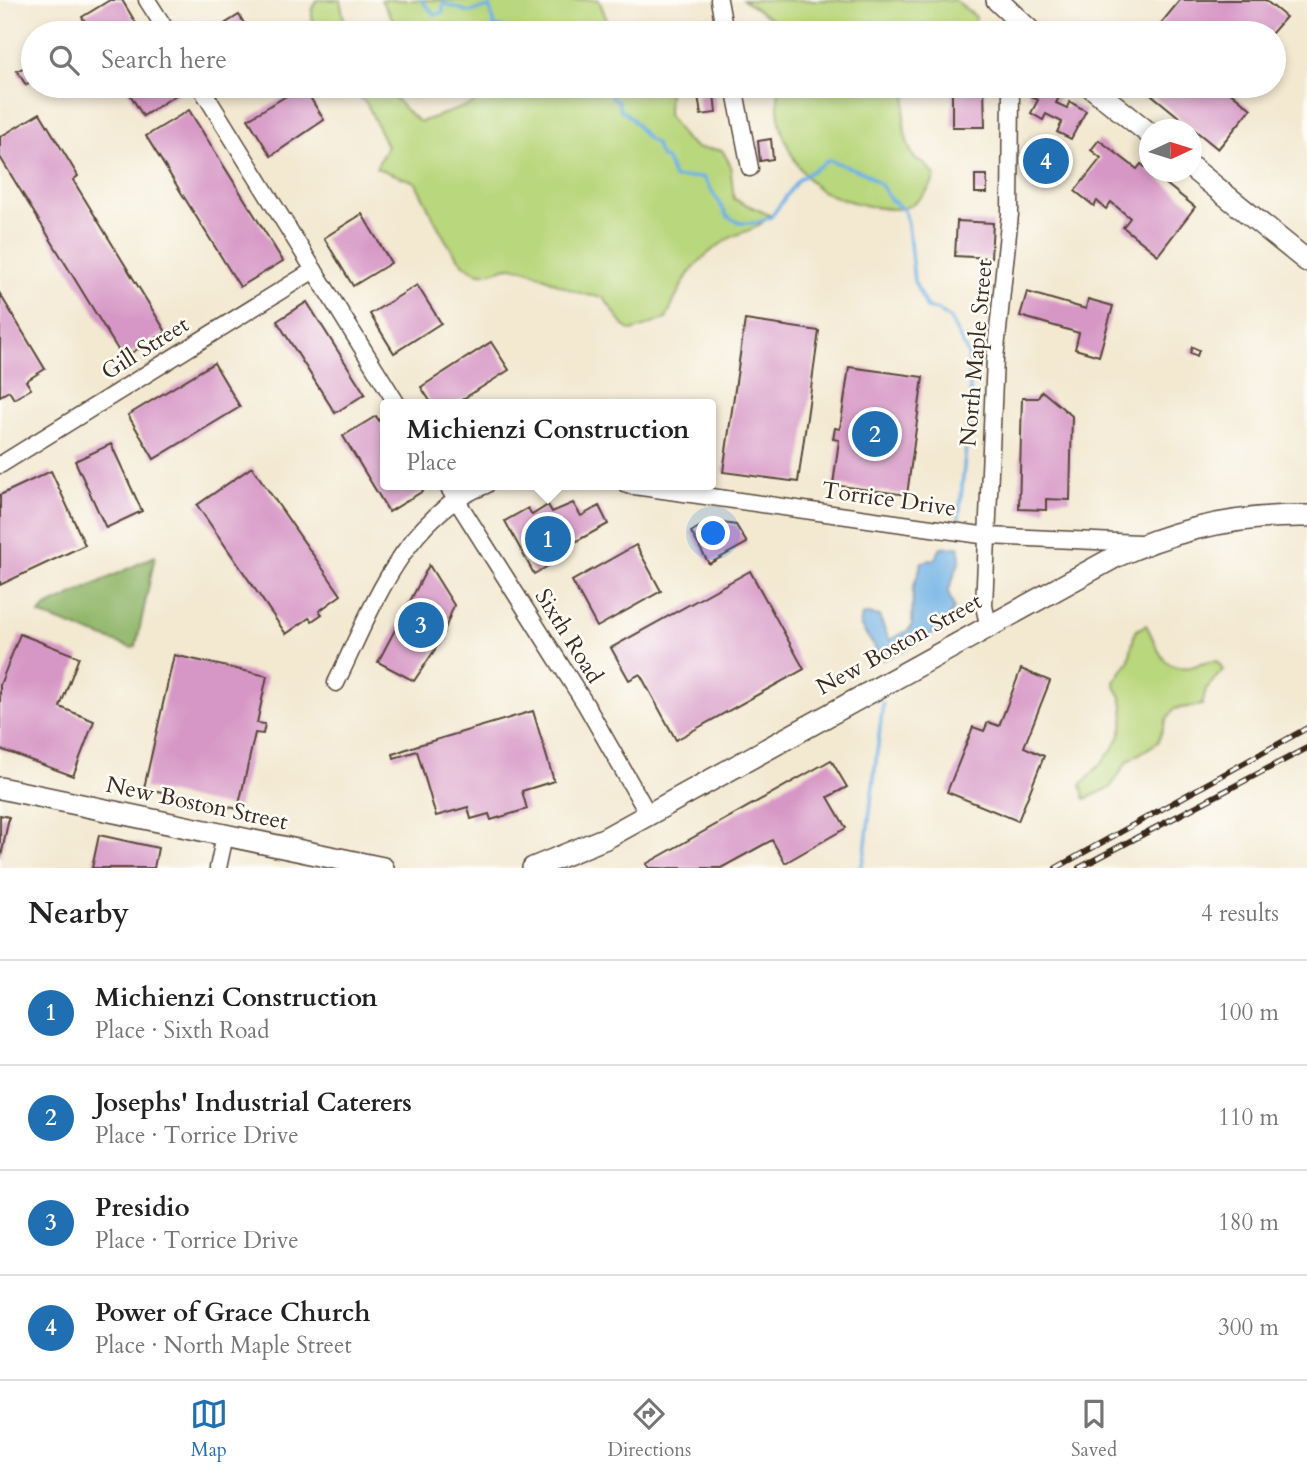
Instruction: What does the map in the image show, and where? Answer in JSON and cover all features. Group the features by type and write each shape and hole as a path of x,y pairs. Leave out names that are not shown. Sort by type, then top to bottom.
{"main road":[{"path":"997,0 1010,21"},
{"path":"1105,98 1139,125"},
{"path":"1202,176 1307,261"},
{"name":"New Boston Street","path":"533,868 581,850 988,624 1091,569 1145,544 1232,521 1307,516"},
{"name":"New Boston Street","path":"0,788 383,868"}],"street":[{"path":"147,0 160,21"},
{"path":"719,0 723,21"},
{"path":"207,98 394,399"},
{"path":"736,98 750,168"},
{"name":"North Maple Street","path":"988,624 984,611 994,371 1011,193 1010,98"},
{"name":"Gill Street","path":"0,465 314,271"},
{"name":"Torrice Drive","path":"662,490 988,536 1145,544"},
{"path":"337,683 395,565 452,492"},
{"name":"Sixth Road","path":"452,492 586,705 648,814"},
{"path":"218,868 225,835"}],"green space":[{"path":"317,0 340,0 344,21 312,21"},
{"path":"381,0 599,0 607,21 394,21"},
{"path":"743,0 955,0 976,17 975,21 774,21"},
{"path":"360,98 395,98 420,122 473,104 475,98 669,98 668,115 684,138 697,148 722,150 730,164 734,199 770,215 753,228 728,239 696,265 683,283 666,319 632,331 624,326 603,297 574,291 518,268 505,268 491,273 470,269 451,248 415,182 376,168 387,146 367,104"},
{"path":"906,98 904,114 907,141 915,159 923,162 935,175 930,187 910,206 897,209 853,202 821,190 805,175 791,152 781,126 778,99"},
{"path":"155,556 136,646 132,648 39,614 46,607"},
{"path":"1146,625 1161,655 1172,665 1190,667 1217,661 1223,670 1206,689 1202,705 1174,709 1166,720 1158,742 1127,762 1110,788 1085,799 1081,785 1119,738 1124,714 1114,682 1129,660 1135,631"}],"water":[{"path":"959,547 960,560 948,592 954,608 949,617 933,633 883,660 860,625 862,616 879,616 889,640 908,631 912,625 913,588 922,562 935,559 941,548"}],"building":[{"path":"110,0 122,0 135,21 84,21 82,17"},
{"path":"1180,0 1265,0 1286,17 1282,21 1163,21"},
{"path":"239,15 243,21 229,21"},
{"path":"132,98 171,98 143,116"},
{"path":"283,98 310,98 324,120 271,156 248,119"},
{"path":"698,98 714,98 716,113 701,115"},
{"path":"952,98 984,98 985,127 952,127"},
{"path":"1034,98 1058,98 1056,103 1067,108 1070,102 1086,111 1071,139 1057,132 1062,122 1046,114 1043,120 1031,113 1038,100"},
{"path":"1156,98 1238,98 1251,109 1218,149 1202,136 1202,119 1181,119"},
{"path":"189,110 283,261 240,287 146,136"},
{"path":"40,113 78,176 73,180 166,332 123,358 0,157 0,137"},
{"path":"771,139 773,159 760,161 758,141"},
{"path":"1099,140 1137,169 1139,166 1139,182 1164,182 1195,207 1158,255 1123,227 1130,218 1111,202 1106,209 1097,201 1094,206 1075,191 1101,158 1091,150"},
{"path":"1031,146 1065,151 1062,175 1027,171"},
{"path":"975,175 987,175 987,193 975,193"},
{"path":"362,214 391,263 353,286 324,238"},
{"path":"957,221 993,223 991,258 955,256"},
{"path":"417,285 441,323 394,353 370,314"},
{"path":"1027,292 1086,309 1088,299 1113,306 1099,356 1075,349 1079,333 1020,316"},
{"path":"0,294 45,369 26,381 31,389 14,399 9,391 0,396"},
{"path":"307,302 365,394 335,413 277,321"},
{"path":"745,320 819,331 798,482 723,472"},
{"path":"491,342 509,370 463,399 429,399 421,387"},
{"path":"1192,347 1199,350 1197,356 1190,353"},
{"path":"214,363 240,407 154,459 128,415"},
{"path":"849,367 923,377 907,495 833,485 839,440 833,439 835,428 840,429"},
{"path":"1042,391 1072,416 1070,500 1046,499 1046,510 1019,509 1022,398 1038,398"},
{"path":"376,416 380,422 380,490 423,491 389,512 343,436"},
{"path":"111,444 142,511 106,528 75,461"},
{"path":"252,467 341,595 319,611 322,614 312,621 309,618 286,634 197,505"},
{"path":"51,471 85,545 0,585 0,495"},
{"path":"573,503 581,516 599,506 608,524 553,554 557,561 534,574 505,521 528,508 532,515 548,505 552,512"},
{"path":"709,521 736,525 747,543 709,564 691,532"},
{"path":"636,545 661,591 597,627 572,581"},
{"path":"429,565 454,605 440,642 414,681 378,662"},
{"path":"750,571 804,669 676,740 640,674 629,680 611,648"},
{"path":"20,634 79,657 60,707 94,721 73,776 0,749 0,685"},
{"path":"174,655 267,676 257,723 265,724 263,734 255,733 238,809 144,788"},
{"path":"1021,669 1050,681 1024,747 1044,756 1018,821 947,792 973,727 984,731 988,722 999,726"},
{"path":"533,711 554,781 522,791 527,809 491,820 489,814 471,819 468,807 436,816 417,751 394,758 393,754 415,746"},
{"path":"831,760 847,787 828,797 846,828 785,863 772,840 721,868 649,868 646,864"},
{"path":"0,815 9,817 1,857 0,856"},
{"path":"99,835 158,848 154,868 92,868"}],"waterway":[{"path":"421,0 435,15 443,12 443,3 469,12 490,7 493,21"},
{"path":"613,98 618,101 620,110 655,143 660,156 667,160 674,178 703,177 728,217 740,223 756,223 771,217 798,180 829,160 865,173 881,185 891,200 904,210 914,281 927,308 938,310 950,319 968,354 972,421 967,436 959,518"},
{"path":"861,868 883,703"}],"railway":[{"path":"1056,868 1307,728"},
{"path":"1079,868 1307,748"}],"place":[{"name":"Power of Grace Church","path":"1046,161"},
{"name":"Josephs' Industrial Caterers","path":"875,434"},
{"name":"Michienzi Construction","path":"548,539"},
{"name":"Presidio","path":"421,625"}]}
